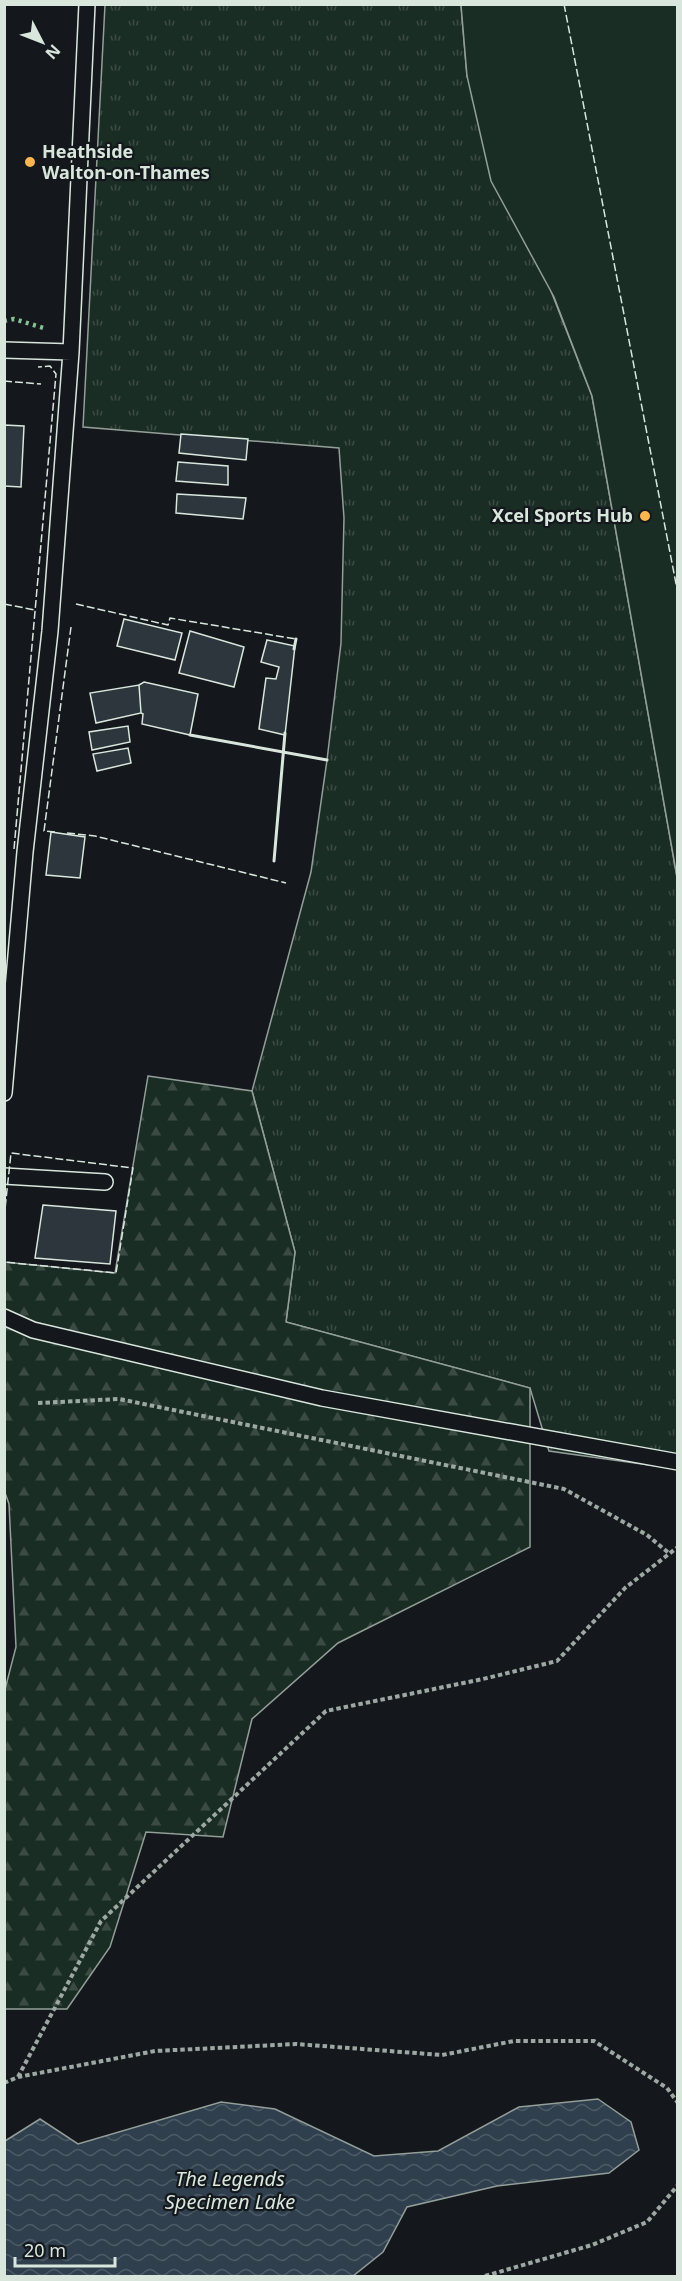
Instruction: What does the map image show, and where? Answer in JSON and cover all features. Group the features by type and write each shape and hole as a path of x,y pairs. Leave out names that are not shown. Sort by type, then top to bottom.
{"lane":[{"path":"4,1093 25,852 50,631 71,352 87,4"},
{"path":"4,350 71,352"},
{"path":"4,1176 105,1182"},
{"path":"4,1317 33,1330 322,1398 678,1462"}],"path":[{"path":"38,1403 119,1399 564,1489 647,1534 670,1554"},
{"path":"18,2077 101,1921 326,1711 483,1679 557,1661 625,1588 678,1547"},
{"path":"4,2083 18,2077 155,2051 296,2044 442,2055 514,2041 594,2041 667,2088 678,2103"},
{"path":"485,2277 592,2245 647,2222 678,2186"}],"green space":[{"path":"105,5 461,5 467,76 592,396 677,877 677,1469 549,1451 530,1388 286,1322 295,1252 252,1091 311,872 327,760 341,643 344,518 339,448 83,427"},
{"name":"Xcel Sports Hub","path":"461,5 677,5 677,877 592,396 554,297 491,181 467,76"},
{"path":"148,1076 252,1091 295,1252 286,1322 530,1388 530,1547 338,1643 252,1719 223,1837 146,1832 110,1947 67,2009 5,2009 4,1693 16,1647 9,1504 4,1490 4,1262 115,1273"}],"water":[{"name":"The Legends Specimen Lake","path":"598,2099 631,2122 639,2150 609,2173 497,2186 407,2207 383,2252 353,2276 5,2276 5,2141 40,2119 78,2144 221,2102 275,2109 374,2156 438,2151 519,2107"}],"building":[{"path":"4,425 24,426 21,487 4,486"},
{"path":"181,434 248,439 246,460 179,453"},
{"path":"178,462 228,466 228,485 176,481"},
{"path":"177,494 246,498 243,519 176,513"},
{"path":"124,619 182,633 175,660 117,646"},
{"path":"190,631 244,647 234,687 179,673"},
{"path":"267,640 295,646 285,735 259,729 266,678 276,679 279,667 261,662"},
{"path":"144,682 198,694 190,735 142,724 139,685"},
{"path":"139,685 141,713 96,723 90,693"},
{"path":"128,726 130,742 92,750 89,732"},
{"path":"128,748 131,763 97,771 93,754"},
{"path":"51,832 85,837 80,878 46,875"},
{"path":"43,1205 116,1211 110,1264 35,1258"}],"hedge":[{"path":"4,321 14,319 47,329"}],"fence":[{"path":"564,4 678,594"},
{"path":"14,849 56,374 50,366 38,367"},
{"path":"4,381 41,384"},
{"path":"4,604 35,610"},
{"path":"76,604 168,625 170,618 296,639"},
{"path":"55,832 44,831 71,627"},
{"path":"67,833 95,836 286,883"},
{"path":"4,1218 11,1153 133,1168 116,1273 4,1262"}],"wall":[{"path":"294,649 296,639"},
{"path":"274,861 285,733"},
{"path":"190,735 327,760"}],"place":[{"name":"Heathside Walton-on-Thames","path":"30,162"},
{"name":"Xcel Sports Hub","path":"645,516"}]}
